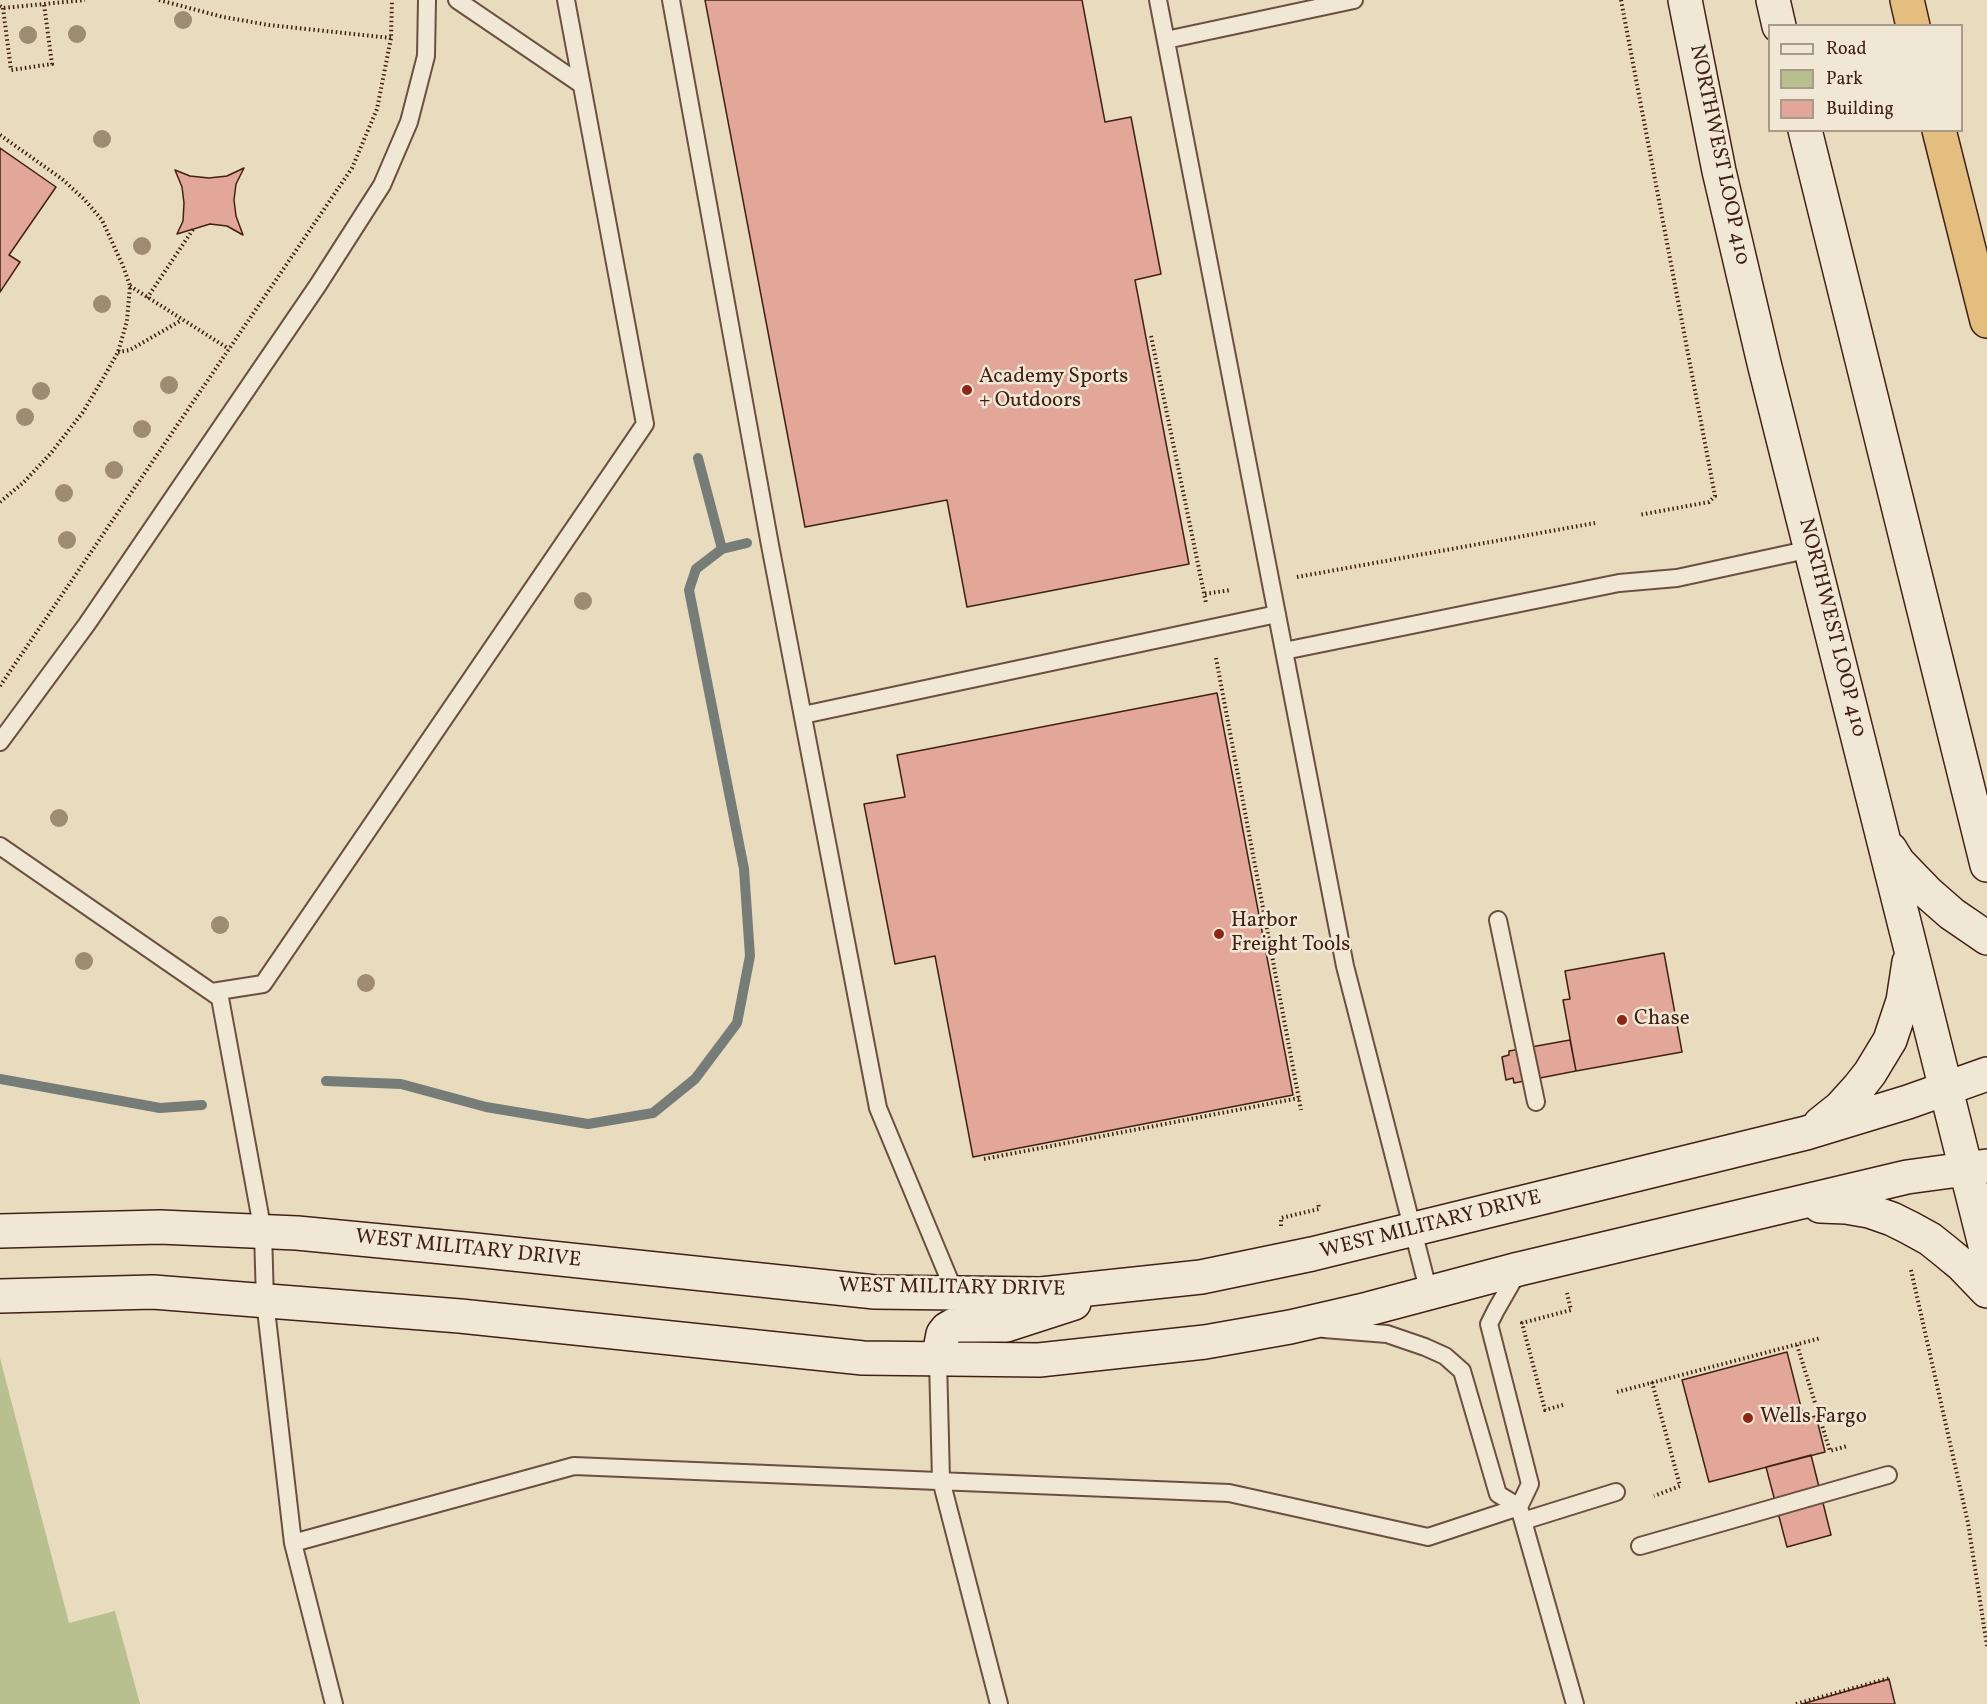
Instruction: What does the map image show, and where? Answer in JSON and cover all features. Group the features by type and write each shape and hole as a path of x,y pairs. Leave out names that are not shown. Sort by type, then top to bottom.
{"highway":[{"path":"1906,0 1912,24"},
{"path":"1940,132 1987,321"}],"main road":[{"name":"NORTHWEST LOOP 410","path":"1685,0 1734,235 1886,842 1908,939 1947,1089 1977,1167 1987,1253"},
{"path":"1773,0 1779,24"},
{"path":"1805,132 1985,857"},
{"path":"1886,842 1898,861 1928,892 1952,914 1987,938"},
{"path":"1806,1133 1840,1108 1870,1073 1890,1040 1907,981 1908,939"},
{"name":"WEST MILITARY DRIVE","path":"0,1231 160,1227 263,1232 464,1249 875,1292 1041,1294 1201,1278 1312,1254 1806,1133 1947,1089 1987,1074"},
{"path":"0,1296 153,1292 460,1316 864,1358 1039,1360 1205,1342 1290,1327 1519,1269 1907,1177 1977,1167"},
{"path":"1774,1209 1846,1207 1869,1211 1892,1219 1930,1239 1962,1265 1987,1291"},
{"path":"938,1360 943,1334 954,1325 1006,1325 1125,1287"}],"lane":[{"path":"0,742 87,624 318,285 382,185 410,122 426,56 427,0"},
{"path":"457,0 582,85"},
{"path":"216,995 263,984 645,424 566,0"},
{"path":"671,0 878,1108 955,1293"},
{"path":"1158,0 1345,966 1429,1293"},
{"path":"1166,40 1354,0"},
{"path":"1284,651 1619,583 1677,578 1811,549"},
{"path":"803,716 1277,614"},
{"path":"0,846 216,995 263,1232 265,1301 293,1544 334,1704"},
{"path":"1498,920 1536,1102"},
{"path":"1519,1269 1490,1324 1530,1484 1521,1514 1575,1704"},
{"path":"1290,1327 1387,1334 1445,1356 1462,1371 1498,1494 1521,1514"},
{"path":"938,1360 941,1480 999,1704"},
{"path":"293,1544 574,1466 1229,1493 1428,1537 1616,1492"},
{"path":"1640,1546 1888,1475"}],"path":[{"path":"44,4 52,64 11,70 2,7 85,0"},
{"path":"159,0 269,25 391,38"},
{"path":"0,686 352,168 377,109 391,38 392,0"},
{"path":"1621,0 1715,496 1709,501 1639,515"},
{"path":"0,135 62,179 84,199 102,220 130,286 127,321 118,352 83,412 24,482 0,502"},
{"path":"147,298 194,228"},
{"path":"130,286 229,349"},
{"path":"118,352 130,350 182,320"},
{"path":"1151,336 1207,610"},
{"path":"1296,577 1595,523"},
{"path":"1205,594 1230,590"},
{"path":"1216,658 1301,1110"},
{"path":"984,1159 1299,1098"},
{"path":"1281,1236 1281,1218 1319,1209 1318,1202"},
{"path":"1910,1265 1968,1523 1987,1646"},
{"path":"1563,1405 1545,1410 1522,1323 1571,1310 1566,1292"},
{"path":"1617,1392 1821,1338"},
{"path":"1797,1345 1830,1451 1847,1446"},
{"path":"1652,1382 1680,1486 1654,1496"},
{"path":"1797,1704 1890,1678"}],"green space":[{"path":"0,1358 69,1623 115,1611 140,1704 0,1704"}],"building":[{"name":"Academy Sports + Outdoors","path":"705,0 1082,0 1105,122 1131,117 1161,274 1135,280 1189,564 967,607 947,500 805,527"},
{"path":"0,148 56,187 9,255 20,262 0,292"},
{"path":"244,168 236,184 234,200 236,216 243,235 227,226 210,224 177,234 183,221 184,203 182,187 175,170 190,176 209,178 227,176"},
{"path":"1217,693 1293,1095 973,1157 935,956 895,964 864,804 905,797 897,755"},
{"name":"Chase","path":"1664,953 1682,1052 1576,1071 1563,1000 1570,999 1565,971"},
{"path":"1570,1040 1576,1071 1514,1083 1513,1078 1506,1080 1502,1057 1509,1055 1509,1051"},
{"name":"Wells Fargo","path":"1787,1352 1804,1419 1816,1416 1825,1452 1709,1482 1682,1380"},
{"path":"1811,1455 1831,1535 1787,1547 1766,1467"},
{"path":"1889,1679 1895,1704 1802,1704"}],"waterway":[{"path":"698,458 722,549"},
{"path":"326,1081 401,1084 486,1107 588,1124 653,1113 695,1079 737,1023 750,956 744,869 689,590 696,569 722,549 747,543"},
{"path":"0,1079 160,1108 202,1105"}],"place":[{"name":"Academy Sports + Outdoors","path":"967,390"},
{"name":"Harbor Freight Tools","path":"1219,934"},
{"name":"Chase","path":"1622,1020"},
{"name":"Wells Fargo","path":"1748,1418"}]}
